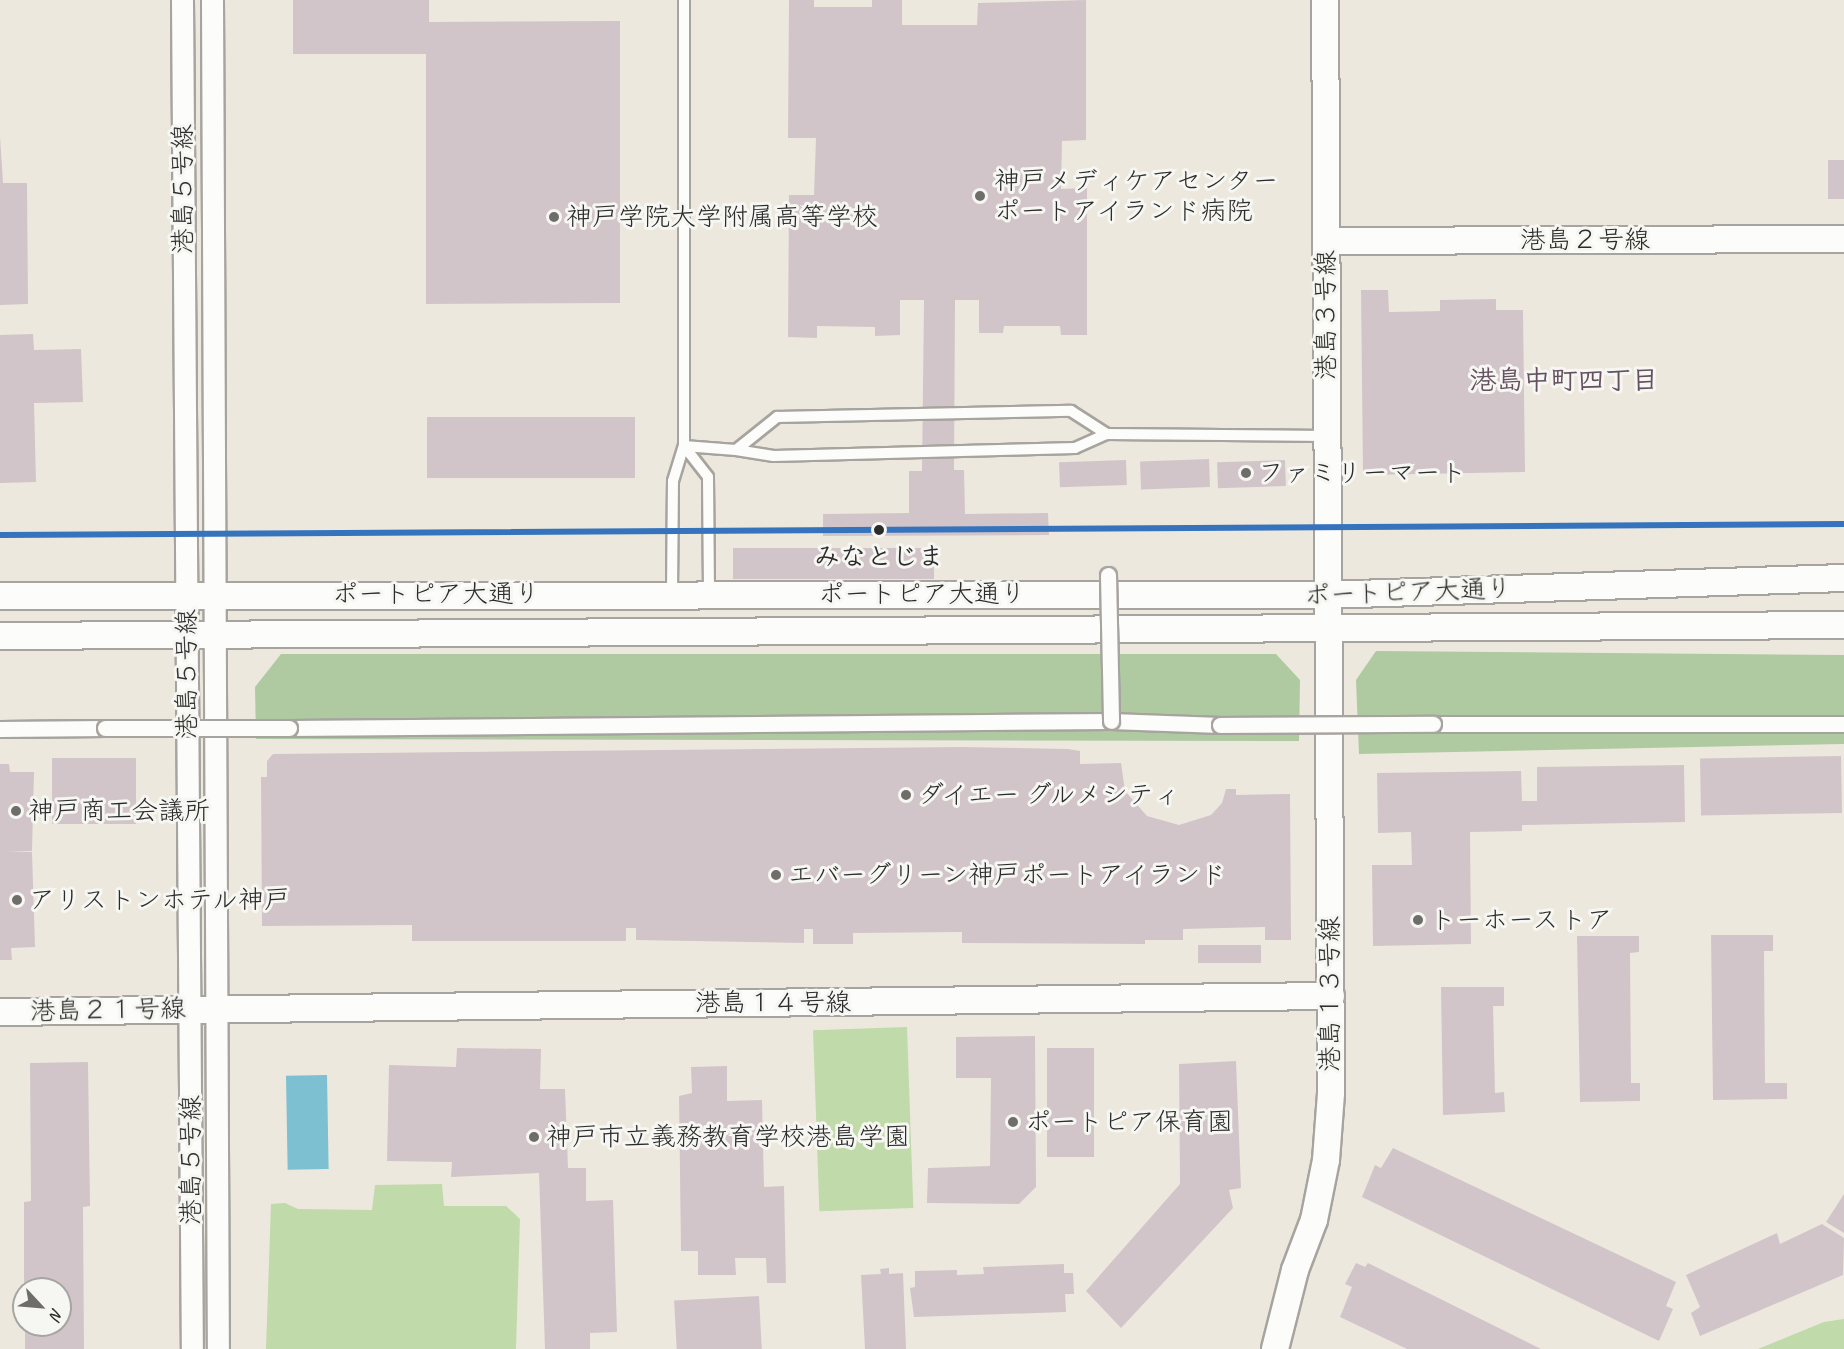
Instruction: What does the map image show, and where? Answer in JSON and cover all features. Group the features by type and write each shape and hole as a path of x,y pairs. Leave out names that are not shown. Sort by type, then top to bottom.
{"street":[{"name":"港島５号線","path":"182,0 192,1349"},
{"name":"港島５号線","path":"212,0 218,1349"},
{"name":"港島３号線","path":"1324,0 1326,631"},
{"name":"港島２号線","path":"1326,241 1844,239"},
{"path":"1108,575 1111,721"},
{"name":"ポートピア大通り","path":"0,596 672,593 1326,595 1844,578"},
{"name":"ポートピア大通り","path":"0,636 214,637 1326,631 1844,625"},
{"name":"港島１３号線","path":"1275,1349 1295,1270 1314,1220 1326,1160 1331,1093 1326,631"},
{"path":"0,729 1111,721 1220,725 1844,724"},
{"name":"港島１４号線","path":"216,1007 1331,996"},
{"name":"港島２１号線","path":"0,1012 216,1007"}],"lane":[{"path":"672,593 673,481 684,446 684,0"},
{"path":"736,450 777,417 1071,411 1107,434"},
{"path":"684,446 774,456 1074,448 1107,434 1326,436"},
{"path":"684,446 708,477 709,594"}],"green space":[{"path":"1376,651 1844,655 1844,744 1359,754 1356,680"},
{"path":"281,654 1276,654 1300,680 1299,741 256,739 255,687"},
{"path":"907,1027 913,1208 819,1211 813,1030"},
{"path":"442,1184 444,1206 506,1206 520,1219 516,1349 266,1349 271,1204 285,1203 298,1209 372,1210 375,1185"},
{"path":"1844,1319 1844,1349 1758,1349 1824,1322"}],"water":[{"path":"327,1075 329,1169 288,1170 286,1076"}],"building":[{"path":"293,0 429,0 429,22 620,21 620,303 426,304 426,54 293,54"},
{"path":"789,0 814,0 814,7 872,7 872,0 902,0 902,25 977,25 978,3 1086,0 1086,140 1062,141 1061,189 1087,188 1087,335 1061,335 1060,326 1004,326 1003,333 979,333 979,300 955,300 954,470 964,470 965,514 1048,513 1049,535 823,536 823,514 909,513 909,471 922,471 924,300 900,300 900,335 875,336 875,327 817,326 817,338 788,337 789,195 814,195 816,138 788,138"},
{"path":"0,136 3,183 27,183 28,304 0,305"},
{"path":"1828,160 1844,160 1844,199 1828,199"},
{"path":"1361,290 1388,290 1389,312 1440,311 1440,300 1496,299 1496,310 1523,310 1525,472 1363,475"},
{"path":"33,334 34,350 81,349 83,402 34,403 36,482 0,483 0,335"},
{"path":"427,417 635,417 635,478 427,478"},
{"path":"1209,459 1210,487 1141,489 1140,461"},
{"path":"1126,460 1127,485 1060,487 1059,462"},
{"path":"1285,460 1286,486 1218,488 1217,462"},
{"path":"733,548 934,548 934,579 733,579"},
{"name":"エバーグリーン神戸ポートアイランド","path":"961,747 1068,749 1080,751 1080,764 1121,763 1125,791 1147,816 1179,825 1211,815 1222,803 1226,789 1236,789 1236,795 1290,794 1291,940 1265,940 1265,927 1183,929 1183,940 1145,940 1145,944 962,943 962,932 853,933 853,944 813,944 813,929 804,929 804,943 636,940 636,928 626,928 626,941 412,941 412,925 262,926 261,777 267,777 267,761 273,754"},
{"path":"1841,756 1842,813 1701,815 1700,758"},
{"path":"52,758 136,758 136,824 52,824"},
{"path":"0,764 9,764 10,772 34,772 32,851 6,851 32,852 35,947 11,948 12,960 0,960"},
{"path":"1684,765 1685,822 1522,825 1522,831 1470,832 1471,944 1373,946 1372,865 1412,865 1411,832 1378,833 1377,773 1521,771 1522,801 1537,801 1537,767"},
{"path":"1711,935 1773,935 1773,951 1764,951 1765,1083 1787,1083 1787,1099 1713,1100"},
{"path":"1577,936 1639,936 1639,952 1630,953 1631,1083 1640,1083 1640,1101 1580,1102"},
{"path":"1198,945 1261,945 1261,963 1198,963"},
{"path":"1441,987 1504,987 1504,1006 1493,1006 1495,1093 1504,1092 1505,1112 1443,1115"},
{"name":"ポートピア保育園","path":"1035,1036 1036,1187 1019,1204 927,1203 928,1168 990,1166 991,1078 956,1078 956,1037"},
{"path":"457,1048 541,1049 540,1089 565,1089 568,1168 586,1168 586,1201 613,1200 617,1332 590,1333 590,1349 545,1349 539,1173 451,1177 452,1162 387,1161 389,1065 456,1067"},
{"path":"1047,1048 1094,1048 1094,1157 1047,1157"},
{"path":"1236,1061 1241,1188 1229,1190 1233,1208 1121,1328 1086,1291 1180,1184 1179,1064"},
{"path":"88,1062 90,1206 83,1207 84,1349 25,1349 25,1337 72,1337 72,1277 24,1277 24,1202 31,1201 30,1063"},
{"path":"727,1066 727,1101 762,1100 764,1187 784,1186 786,1283 767,1283 766,1258 735,1258 736,1275 698,1275 698,1251 681,1251 679,1096 692,1093 691,1067"},
{"path":"1393,1148 1676,1282 1666,1306 1673,1309 1659,1341 1362,1197 1375,1165 1381,1168"},
{"path":"1844,1194 1844,1233 1826,1222"},
{"path":"1822,1224 1844,1238 1843,1275 1700,1336 1691,1313 1700,1307 1686,1275 1777,1233 1780,1244"},
{"path":"1356,1263 1365,1267 1368,1263 1541,1349 1407,1349 1340,1317 1352,1287 1345,1284"},
{"path":"1064,1264 1064,1273 1073,1273 1074,1294 1065,1294 1066,1312 914,1317 910,1288 915,1287 915,1271 957,1270 957,1275 984,1274 983,1267"},
{"path":"889,1268 889,1274 903,1273 906,1349 865,1349 861,1275 881,1274 880,1269"},
{"path":"759,1296 762,1349 677,1349 674,1300"}],"transit line":[{"path":"0,535 1844,524"}],"place":[{"name":"神戸メディケアセンター ポートアイランド病院","path":"980,196"},
{"name":"神戸学院大学附属高等学校","path":"554,217"},
{"name":"ファミリーマート","path":"1246,473"},
{"name":"みなとじま","path":"879,530"},
{"name":"ダイエー グルメシティ","path":"906,795"},
{"name":"神戸商工会議所","path":"16,811"},
{"name":"エバーグリーン神戸ポートアイランド","path":"776,875"},
{"name":"アリストンホテル神戸","path":"17,900"},
{"name":"トーホーストア","path":"1418,920"},
{"name":"ポートピア保育園","path":"1013,1122"},
{"name":"神戸市立義務教育学校港島学園","path":"534,1137"}],"district":[{"name":"港島中町四丁目","path":"1564,381"}]}
